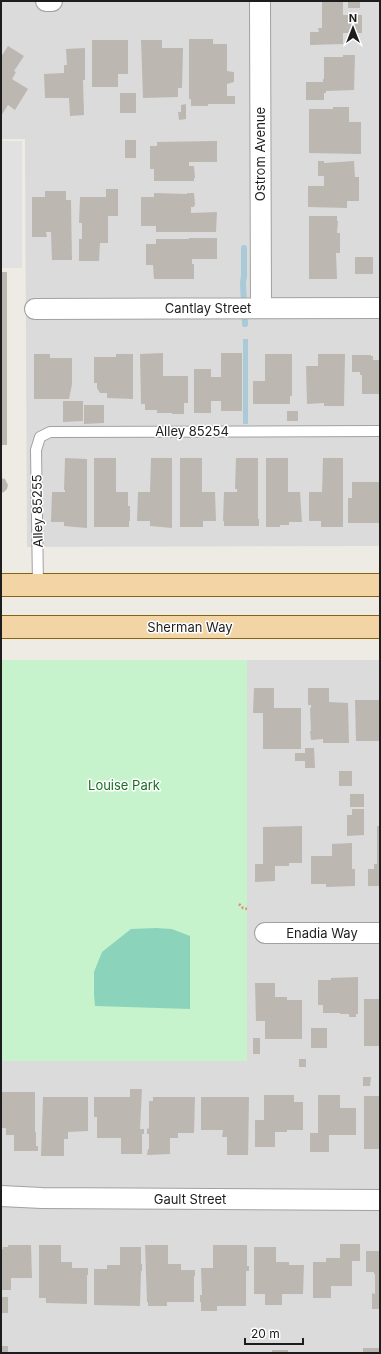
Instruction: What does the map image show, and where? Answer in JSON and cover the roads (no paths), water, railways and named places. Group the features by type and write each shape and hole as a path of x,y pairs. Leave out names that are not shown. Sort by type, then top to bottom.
{"main road":[{"path":"1,585 380,585"},
{"name":"Sherman Way","path":"1,627 380,627"}],"street":[{"path":"46,1 52,1"},
{"name":"Ostrom Avenue","path":"260,1 261,308"},
{"name":"Cantlay Street","path":"35,309 380,308"},
{"name":"Enadia Way","path":"265,933 380,933"},
{"name":"Gault Street","path":"1,1196 50,1198 380,1200"}],"lane":[{"name":"Alley 85254","path":"40,438 50,432 380,431"},
{"name":"Alley 85255","path":"38,585 36,450 40,438"}],"water":[{"path":"243,339 248,339 248,424 243,424"}],"waterway":[{"path":"244,248 243,283 245,324"}],"park label":[{"name":"Louise Park","path":"124,785"}]}
